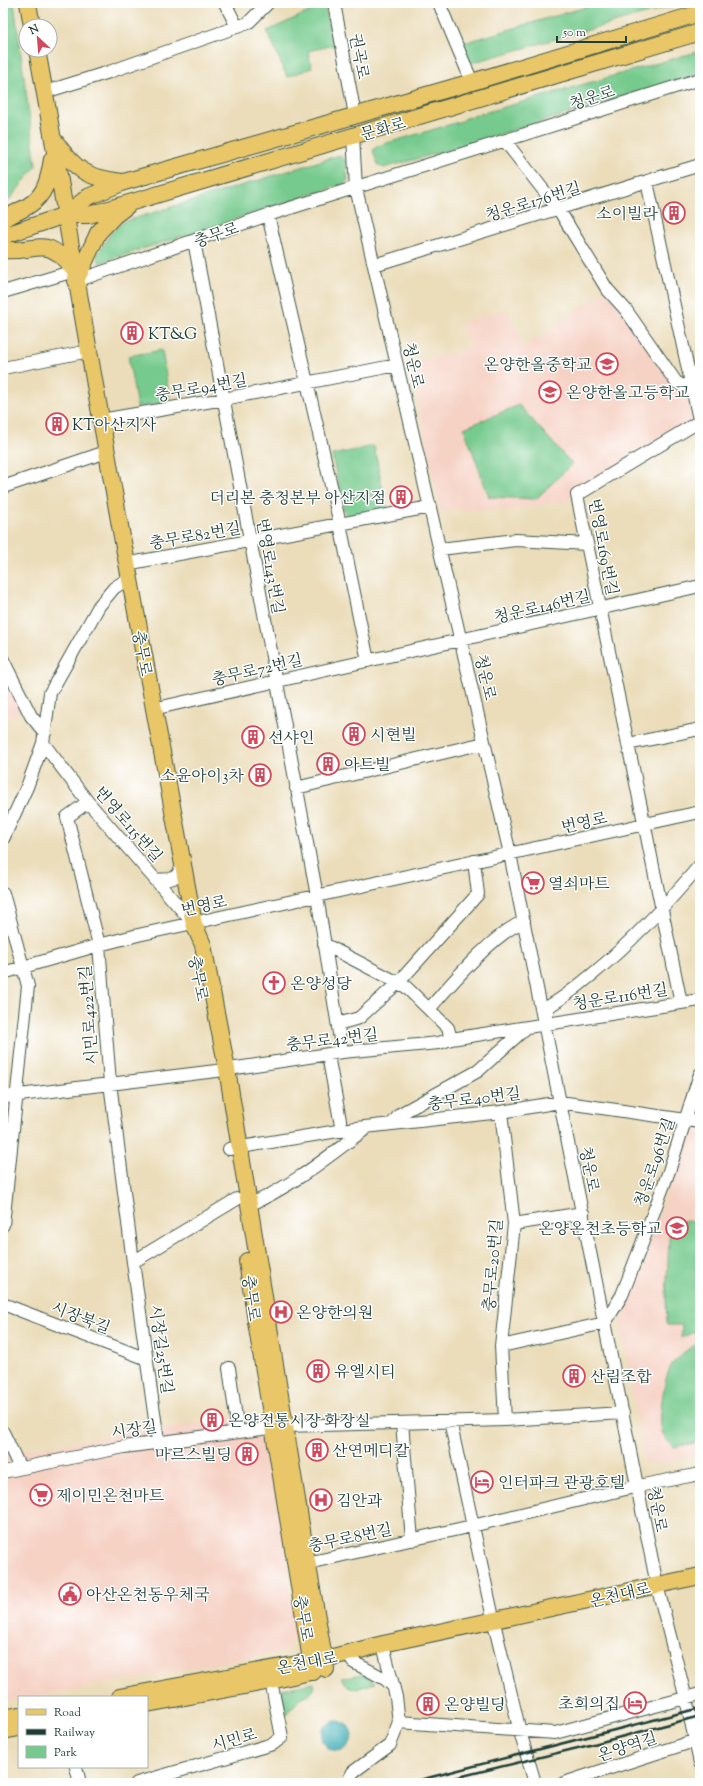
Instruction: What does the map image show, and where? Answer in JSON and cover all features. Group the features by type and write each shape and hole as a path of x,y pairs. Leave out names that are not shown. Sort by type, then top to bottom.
{"main road":[{"path":"28,3 31,18"},
{"name":"문화로","path":"65,215 88,197 124,182 472,82 700,13"},
{"name":"문화로","path":"3,236 65,215 89,215 700,32"},
{"name":"충무로","path":"39,58 54,140 75,276 127,571 194,924 193,947 222,1070 301,1564 319,1665"},
{"path":"54,140 68,159 89,175 103,180 124,182"},
{"path":"3,220 9,215 30,205 44,190 49,178 54,140"},
{"path":"75,276 98,233 114,216 132,202"},
{"path":"3,250 37,246 53,249 64,258 75,276"},
{"name":"충무로","path":"243,1202 256,1328 261,1355 279,1427"},
{"name":"온천대로","path":"350,1658 383,1644 494,1624 658,1588 700,1576"},
{"name":"온천대로","path":"658,1588 700,1582"},
{"name":"온천대로","path":"126,1696 385,1653 494,1624"},
{"name":"온천대로","path":"148,1704 271,1681 319,1665"},
{"path":"3,1718 18,1716"},
{"path":"3,1731 18,1728"}],"street":[{"path":"225,3 237,27"},
{"path":"45,92 110,72 248,23 268,3"},
{"name":"권곡로","path":"334,3 356,115"},
{"path":"439,3 472,82"},
{"name":"청운로","path":"356,188 700,79"},
{"name":"청운로","path":"353,136 356,188 510,854 658,1588 686,1699 698,1739 700,1763"},
{"path":"505,141 559,210 607,288 626,310 676,382 696,391"},
{"name":"청운로176번길","path":"374,265 559,210 700,165"},
{"path":"647,182 696,391 700,422"},
{"name":"충무로","path":"75,276 194,241 268,215 356,188"},
{"path":"268,215 340,524 368,661"},
{"name":"번영로143번길","path":"194,241 317,896"},
{"path":"3,292 75,276"},
{"path":"3,368 88,351"},
{"name":"충무로94번길","path":"101,420 224,400 397,365"},
{"name":"번영로169번길","path":"681,1003 576,495 700,422"},
{"path":"3,487 106,452"},
{"name":"충무로82번길","path":"127,571 251,541 430,507"},
{"path":"440,549 516,540 587,544"},
{"path":"3,839 27,787 44,738 50,693 59,674 99,606 127,571"},
{"name":"청운로146번길","path":"461,640 700,586"},
{"name":"충무로72번길","path":"153,709 461,640"},
{"name":"번영로115번길","path":"3,660 31,716 44,738 88,802 194,924"},
{"path":"628,744 700,729"},
{"path":"296,788 484,743"},
{"path":"88,802 67,816 99,945"},
{"name":"번영로","path":"3,973 99,945 700,812"},
{"path":"155,879 165,880 175,878 181,871 182,860"},
{"path":"338,1024 359,1018 399,982 478,894 474,861"},
{"path":"544,1023 549,1006 563,999 621,951 662,910 700,866"},
{"path":"3,893 28,986 3,1225"},
{"path":"317,896 342,1052"},
{"path":"428,1008 473,960 513,926 524,922"},
{"path":"324,944 406,987 448,1028 451,1039"},
{"name":"시민로422번길","path":"99,945 110,1083"},
{"name":"청운로116번길","path":"544,1023 700,1000"},
{"name":"충무로42번길","path":"222,1070 342,1052 439,1044 451,1039 544,1023"},
{"name":"충무로40번길","path":"392,1124 400,1114 478,1070 527,1027"},
{"path":"328,1055 342,1131"},
{"name":"시민로422번길","path":"3,1097 222,1070"},
{"name":"청운로96번길","path":"605,1323 624,1288 669,1171 700,1074"},
{"name":"시장길25번길","path":"110,1083 158,1441"},
{"name":"충무로40번길","path":"235,1148 369,1126 502,1112 560,1102 700,1122"},
{"name":"충무로20번길","path":"502,1112 514,1224 501,1346 505,1420"},
{"path":"133,1262 243,1202 268,1196 297,1180 369,1126"},
{"path":"514,1224 583,1213"},
{"name":"시장북길","path":"3,1304 147,1359"},
{"path":"501,1346 605,1323"},
{"path":"229,1368 238,1432"},
{"path":"279,1427 505,1420 623,1413"},
{"path":"450,1421 494,1624 520,1732 535,1783"},
{"name":"충무로8번길","path":"402,1423 412,1540"},
{"name":"시장길","path":"3,1472 158,1441 279,1427"},
{"path":"3,1432 20,1468"},
{"name":"충무로8번길","path":"301,1564 412,1540 638,1486 700,1474"},
{"path":"347,1783 353,1772 390,1745 399,1722 393,1686 385,1653"},
{"path":"350,1658 386,1679 393,1686"},
{"name":"시민로","path":"137,1783 273,1744 282,1737 271,1681"},
{"path":"399,1722 520,1732 555,1733 700,1694"},
{"name":"온양역길","path":"564,1783 698,1739"},
{"path":"76,1768 80,1783"}],"shaded area":[{"path":"606,290 625,311 682,393 690,406 691,420 573,500 511,510 440,511 410,364 469,348 461,322 507,309 524,348"},
{"path":"3,669 22,710 12,718 3,711"},
{"name":"온양온천초등학교","path":"696,1126 700,1127 700,1455 650,1464 644,1460 620,1324 688,1132"},
{"path":"263,1414 297,1633 285,1651 37,1696 18,1696 18,1699 3,1702 3,1454 121,1434"}],"green space":[{"path":"3,3 14,3 18,33 18,58 21,58 36,166 3,208"},
{"path":"599,3 684,3 471,63 467,61 460,44"},
{"path":"324,5 334,45 308,51 312,68 287,77 267,31"},
{"path":"700,51 700,74 478,142 384,168 378,165 373,151 377,146 462,121 466,118"},
{"path":"340,155 345,160 348,180 344,184 99,263 97,255 112,232 123,222"},
{"path":"162,350 170,402 137,407 128,356"},
{"path":"519,405 572,464 536,499 489,497 464,428"},
{"path":"374,446 387,510 349,518 345,514 332,455"},
{"path":"670,1220 700,1222 700,1329 681,1338 682,1325 667,1325 666,1299"},
{"path":"700,1343 700,1442 673,1447 663,1434 661,1426 661,1408 668,1371 680,1355"},
{"path":"362,1674 375,1683 357,1689 350,1688 341,1678"},
{"path":"314,1683 313,1691 301,1698 286,1714 281,1689"}],"water":[{"path":"337,1721 347,1726 352,1736 347,1746 337,1751 327,1746 322,1736 327,1726"}],"railway":[{"path":"408,1783 700,1708"},
{"path":"434,1783 590,1745 700,1716"}],"place":[{"name":"소이빌라","path":"674,213"},
{"name":"KT&G","path":"132,333"},
{"name":"온양한올중학교","path":"607,364"},
{"name":"온양한올고등학교","path":"550,392"},
{"name":"KT아산지사","path":"57,424"},
{"name":"더리본 충청본부 아산지점","path":"401,497"},
{"name":"시현빌","path":"354,734"},
{"name":"선샤인","path":"253,737"},
{"name":"아트빌","path":"328,764"},
{"name":"소윤아이3차","path":"260,775"},
{"name":"열쇠마트","path":"533,883"},
{"name":"온양성당","path":"274,983"},
{"name":"온양온천초등학교","path":"677,1228"},
{"name":"온양한의원","path":"281,1312"},
{"name":"유엘시티","path":"318,1371"},
{"name":"산림조합","path":"574,1376"},
{"name":"온양전통시장 화장실","path":"212,1420"},
{"name":"산연메디칼","path":"317,1450"},
{"name":"마르스빌딩","path":"247,1454"},
{"name":"인터파크 관광호텔","path":"482,1482"},
{"name":"제이민온천마트","path":"41,1495"},
{"name":"김안과","path":"321,1500"},
{"name":"아산온천동우체국","path":"70,1594"},
{"name":"초희의집","path":"635,1703"},
{"name":"온양빌딩","path":"428,1704"}]}
